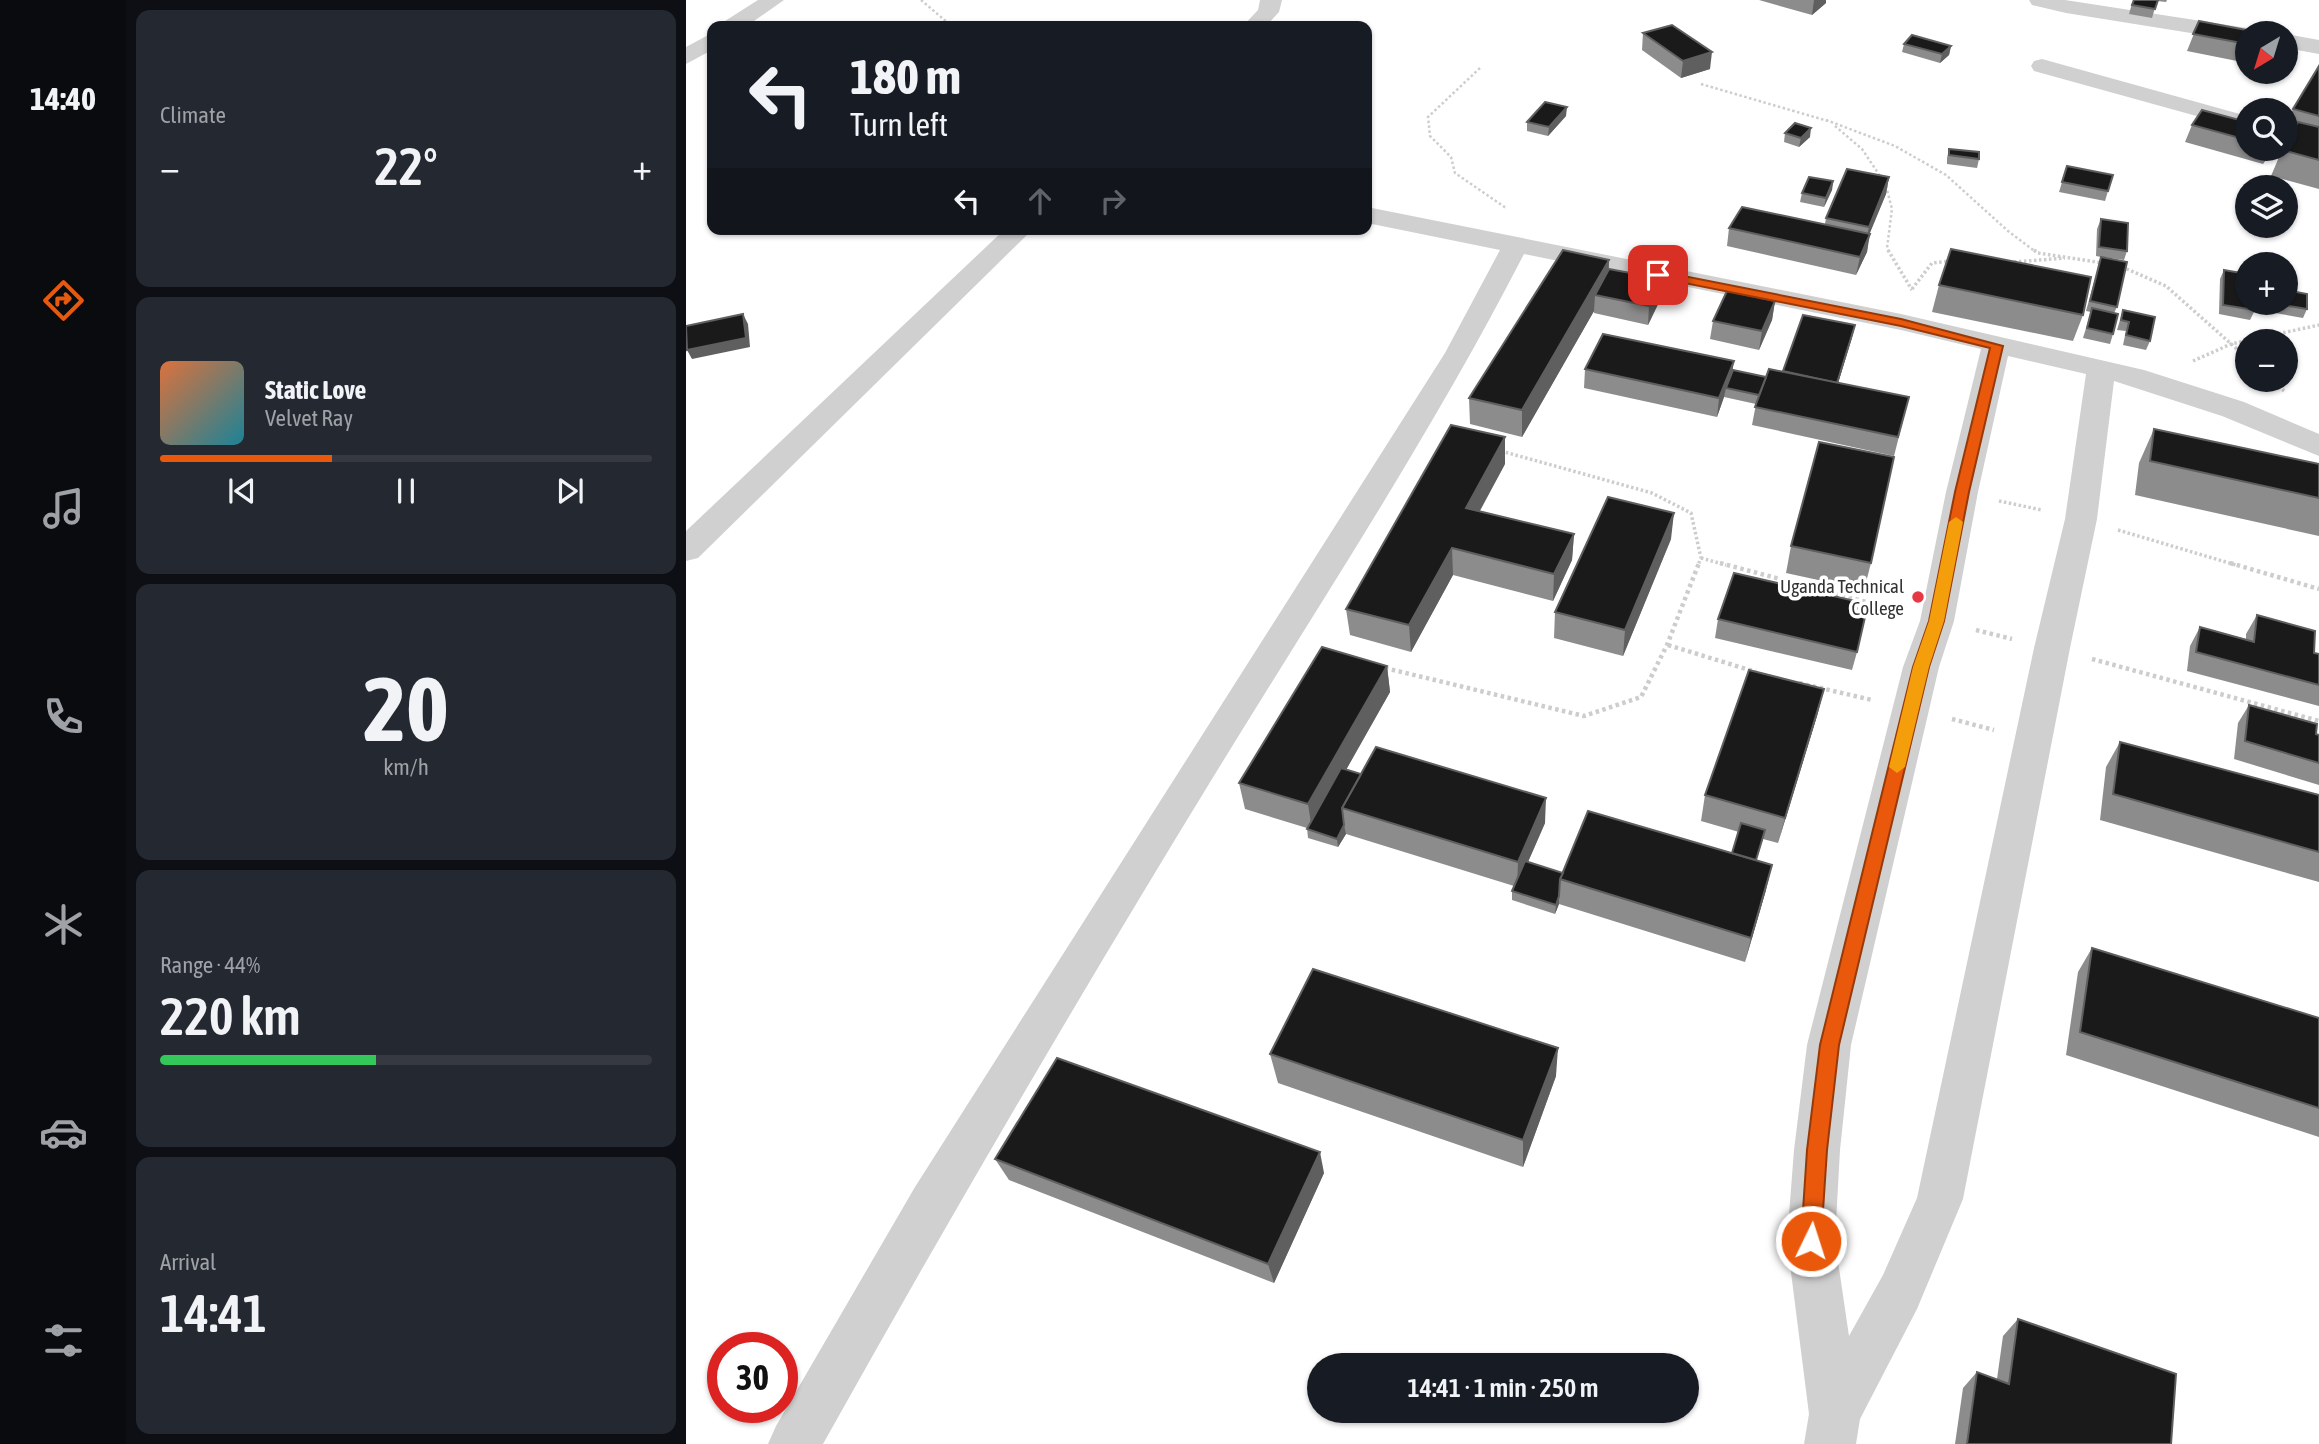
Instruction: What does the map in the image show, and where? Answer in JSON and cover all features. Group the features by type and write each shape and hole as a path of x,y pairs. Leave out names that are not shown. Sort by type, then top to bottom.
{"street":[{"path":"741,21 773,0"},
{"path":"1259,21 1268,12 1271,0"},
{"path":"2040,0 2066,7 2235,33"},
{"path":"686,57 707,43"},
{"path":"2298,43 2319,47"},
{"path":"2042,65 2235,120"},
{"path":"2298,139 2319,145"},
{"path":"1372,216 1901,322 2144,379 2233,409 2319,446"},
{"path":"686,551 1014,235"},
{"path":"794,1444 932,1203 1172,810 1459,353 1533,250"},
{"path":"1832,1429 1811,1241 1817,1150 1829,1045 1921,667 1937,621 1962,492 1996,346"},
{"path":"1832,1429 1900,1293 1940,1199 2033,739 2081,519 2101,369"}],"path":[{"path":"921,0 946,21"},
{"path":"1480,68 1428,117 1430,136 1451,157 1455,173 1524,221 1533,250"},
{"path":"1701,85 1826,120 1895,146 1946,175 2008,231 2038,253 2076,257 2128,268 2166,286 2235,348"},
{"path":"1826,120 1852,136 1869,156 1886,186 1892,209 1887,248 1912,290"},
{"path":"2007,263 2076,257"},
{"path":"1901,322 1912,290 1932,263 1960,259"},
{"path":"2144,379 2231,344 2319,325"},
{"path":"1379,666 1584,716 1641,697 1667,645 1701,558 1691,513 1651,493 1493,449"},
{"path":"1962,492 2081,519 2319,589"},
{"path":"1667,645 1761,673"},
{"path":"1787,680 2033,739"}],"building":[{"path":"2134,0 2158,0 2155,9 2132,5"},
{"path":"2199,21 2235,28 2235,42 2193,34"},
{"path":"1672,25 1712,52 1683,61 1643,33"},
{"path":"1912,35 1951,46 1942,54 1904,44"},
{"path":"2319,66 2319,116 2298,110 2298,101"},
{"path":"1545,102 1567,107 1549,127 1527,122"},
{"path":"2202,110 2235,119 2235,137 2192,125"},
{"path":"2298,122 2319,127 2319,160 2298,154"},
{"path":"1795,123 1811,128 1801,138 1785,133"},
{"path":"1949,149 1979,152 1979,159 1949,155"},
{"path":"2067,166 2113,175 2108,191 2062,182"},
{"path":"1847,169 1889,177 1869,227 1826,218"},
{"path":"1809,177 1833,181 1826,198 1802,193"},
{"path":"1742,207 1870,234 1860,257 1729,228"},
{"path":"2101,219 2128,223 2127,251 2099,247"},
{"path":"1951,249 2091,277 2083,315 1939,285"},
{"path":"1563,250 1609,260 1522,410 1469,398"},
{"path":"2101,257 2127,262 2117,307 2090,301"},
{"path":"1609,269 1662,279 1649,306 1595,295"},
{"path":"2224,270 2235,272 2235,307 2223,305"},
{"path":"1727,291 1775,301 1762,331 1713,321"},
{"path":"2298,292 2307,294 2307,309 2298,307"},
{"path":"2092,308 2118,314 2113,334 2087,328"},
{"path":"2123,310 2155,317 2150,341 2126,335 2129,322 2121,320"},
{"path":"743,314 746,338 687,350 686,326"},
{"path":"1803,315 1855,325 1837,383 1783,371"},
{"path":"1603,334 1734,361 1719,398 1585,369"},
{"path":"1769,369 1909,397 1898,437 1755,407"},
{"path":"1733,370 1766,377 1759,395 1726,388"},
{"path":"1451,425 1505,437 1466,508 1574,534 1554,574 1452,548 1409,625 1346,609"},
{"path":"2154,429 2319,464 2319,498 2150,461"},
{"path":"1819,442 1894,457 1871,563 1791,546"},
{"path":"1608,497 1674,513 1625,630 1555,612"},
{"path":"1734,573 1868,604 1857,652 1718,619"},
{"path":"2257,615 2315,631 2314,653 2319,654 2319,685 2196,652 2200,627 2254,642"},
{"path":"1322,647 1387,666 1308,804 1239,783"},
{"path":"1749,670 1824,689 1785,818 1705,795"},
{"path":"2249,705 2317,724 2319,763 2245,741"},
{"path":"2120,742 2319,795 2319,852 2113,794"},
{"path":"1376,747 1546,798 1518,862 1342,808"},
{"path":"1341,768 1361,774 1342,808 1344,825 1337,839 1307,829"},
{"path":"1588,811 1772,865 1751,938 1560,879"},
{"path":"1741,823 1765,830 1756,860 1732,853"},
{"path":"1525,861 1563,873 1556,905 1512,891"},
{"path":"2092,948 2319,1018 2319,1108 2080,1032"},
{"path":"1313,969 1558,1048 1523,1140 1270,1054"},
{"path":"1057,1058 1320,1152 1268,1264 995,1159"},
{"path":"2018,1319 2176,1374 2171,1444 1967,1444 1977,1372 2009,1384"}],"slow traffic":[{"path":"1897,767 1921,667 1937,621 1956,522"}],"place":[{"name":"Uganda Technical College","path":"1918,597"}],"route":[{"path":"1658,275 1901,322 1996,346 1962,492 1937,621 1921,667 1829,1045 1817,1150 1811,1241"}]}
